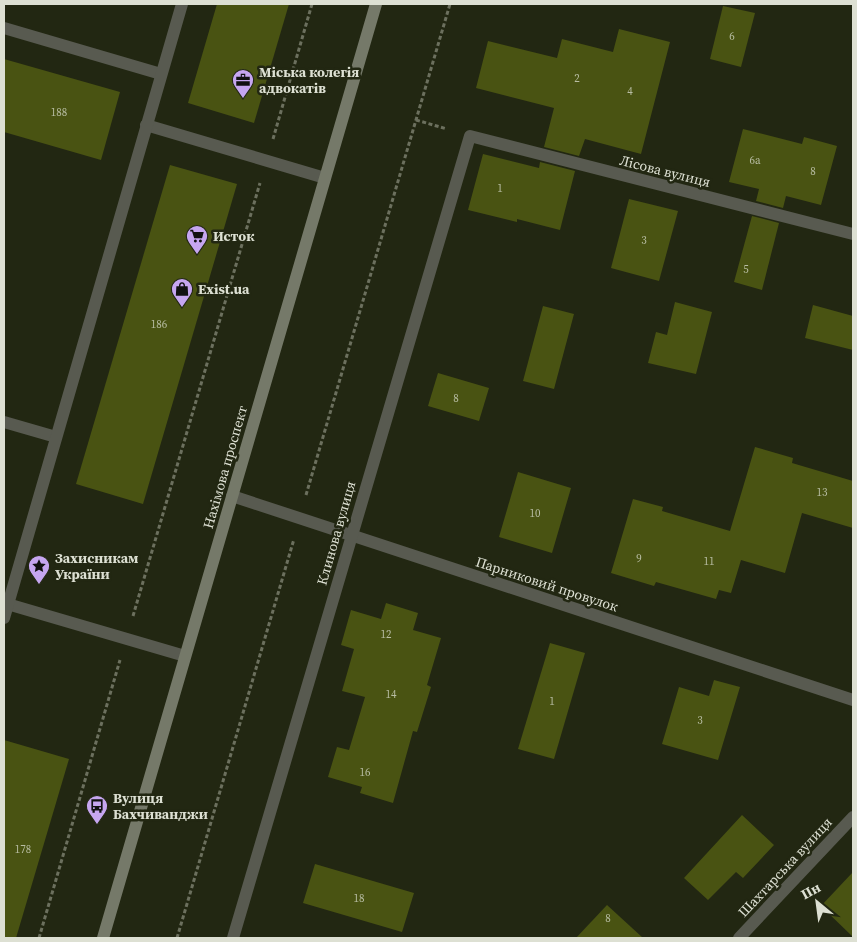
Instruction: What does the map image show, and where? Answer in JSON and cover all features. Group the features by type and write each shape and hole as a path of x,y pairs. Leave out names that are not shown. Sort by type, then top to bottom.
{"main road":[{"name":"Нахімова проспект","path":"103,938 376,4"}],"street":[{"path":"4,618 6,603 182,4"},
{"path":"4,28 161,74"},
{"path":"146,125 325,178"},
{"name":"Лісова вулиця","path":"470,136 853,234"},
{"name":"Клинова вулиця","path":"233,938 470,136"},
{"path":"4,422 56,437"},
{"name":"Парниковий провулок","path":"232,496 853,700"},
{"path":"6,603 185,656"},
{"name":"Шахтарська вулиця","path":"739,938 853,817"}],"path":[{"path":"39,938 312,4"},
{"path":"177,938 450,4"},
{"path":"416,120 470,136"}],"building":[{"path":"217,4 289,4 254,123 188,103"},
{"path":"723,6 755,13 741,67 710,59"},
{"path":"619,29 670,42 641,154 585,139 579,156 544,147 554,108 476,88 488,41 557,58 562,39 613,52"},
{"path":"4,59 120,92 101,160 4,132"},
{"path":"743,129 802,144 804,137 837,146 821,205 786,196 783,208 756,201 759,189 729,182"},
{"path":"483,154 539,168 540,162 575,171 560,230 517,219 517,222 468,210"},
{"path":"170,165 237,184 143,504 76,484"},
{"path":"629,199 678,211 659,281 611,268"},
{"path":"752,216 779,223 762,290 734,282"},
{"path":"675,302 712,312 696,374 648,363 656,332 667,335"},
{"path":"813,305 853,316 853,350 805,338"},
{"path":"543,306 574,314 554,389 523,381"},
{"path":"438,373 489,388 479,421 428,406"},
{"path":"755,447 793,458 792,463 853,481 853,528 802,513 785,573 741,560 731,593 719,590 716,599 656,582 654,586 611,573 633,499 663,507 662,511 730,531"},
{"path":"518,472 571,488 552,553 499,537"},
{"path":"386,603 418,613 413,630 441,638 427,685 431,687 417,732 413,731 393,803 360,793 362,787 328,777 337,747 349,750 365,697 342,691 354,649 341,645 351,610 381,619"},
{"path":"550,643 585,653 554,759 518,749"},
{"path":"714,680 740,687 718,760 662,744 679,687 709,696"},
{"path":"4,740 69,759 16,938 4,938"},
{"path":"742,815 774,845 743,878 736,872 708,900 684,878"},
{"path":"315,864 414,893 402,932 303,903"},
{"path":"853,872 853,937 821,906"},
{"path":"607,905 643,938 576,938"}],"place":[{"name":"Міська колегія адвокатів","path":"243,99"},
{"name":"Исток","path":"197,255"},
{"name":"Exist.ua","path":"182,308"},
{"name":"Захисникам України","path":"39,585"},
{"name":"Вулиця Бахчиванджи","path":"97,825"}]}
